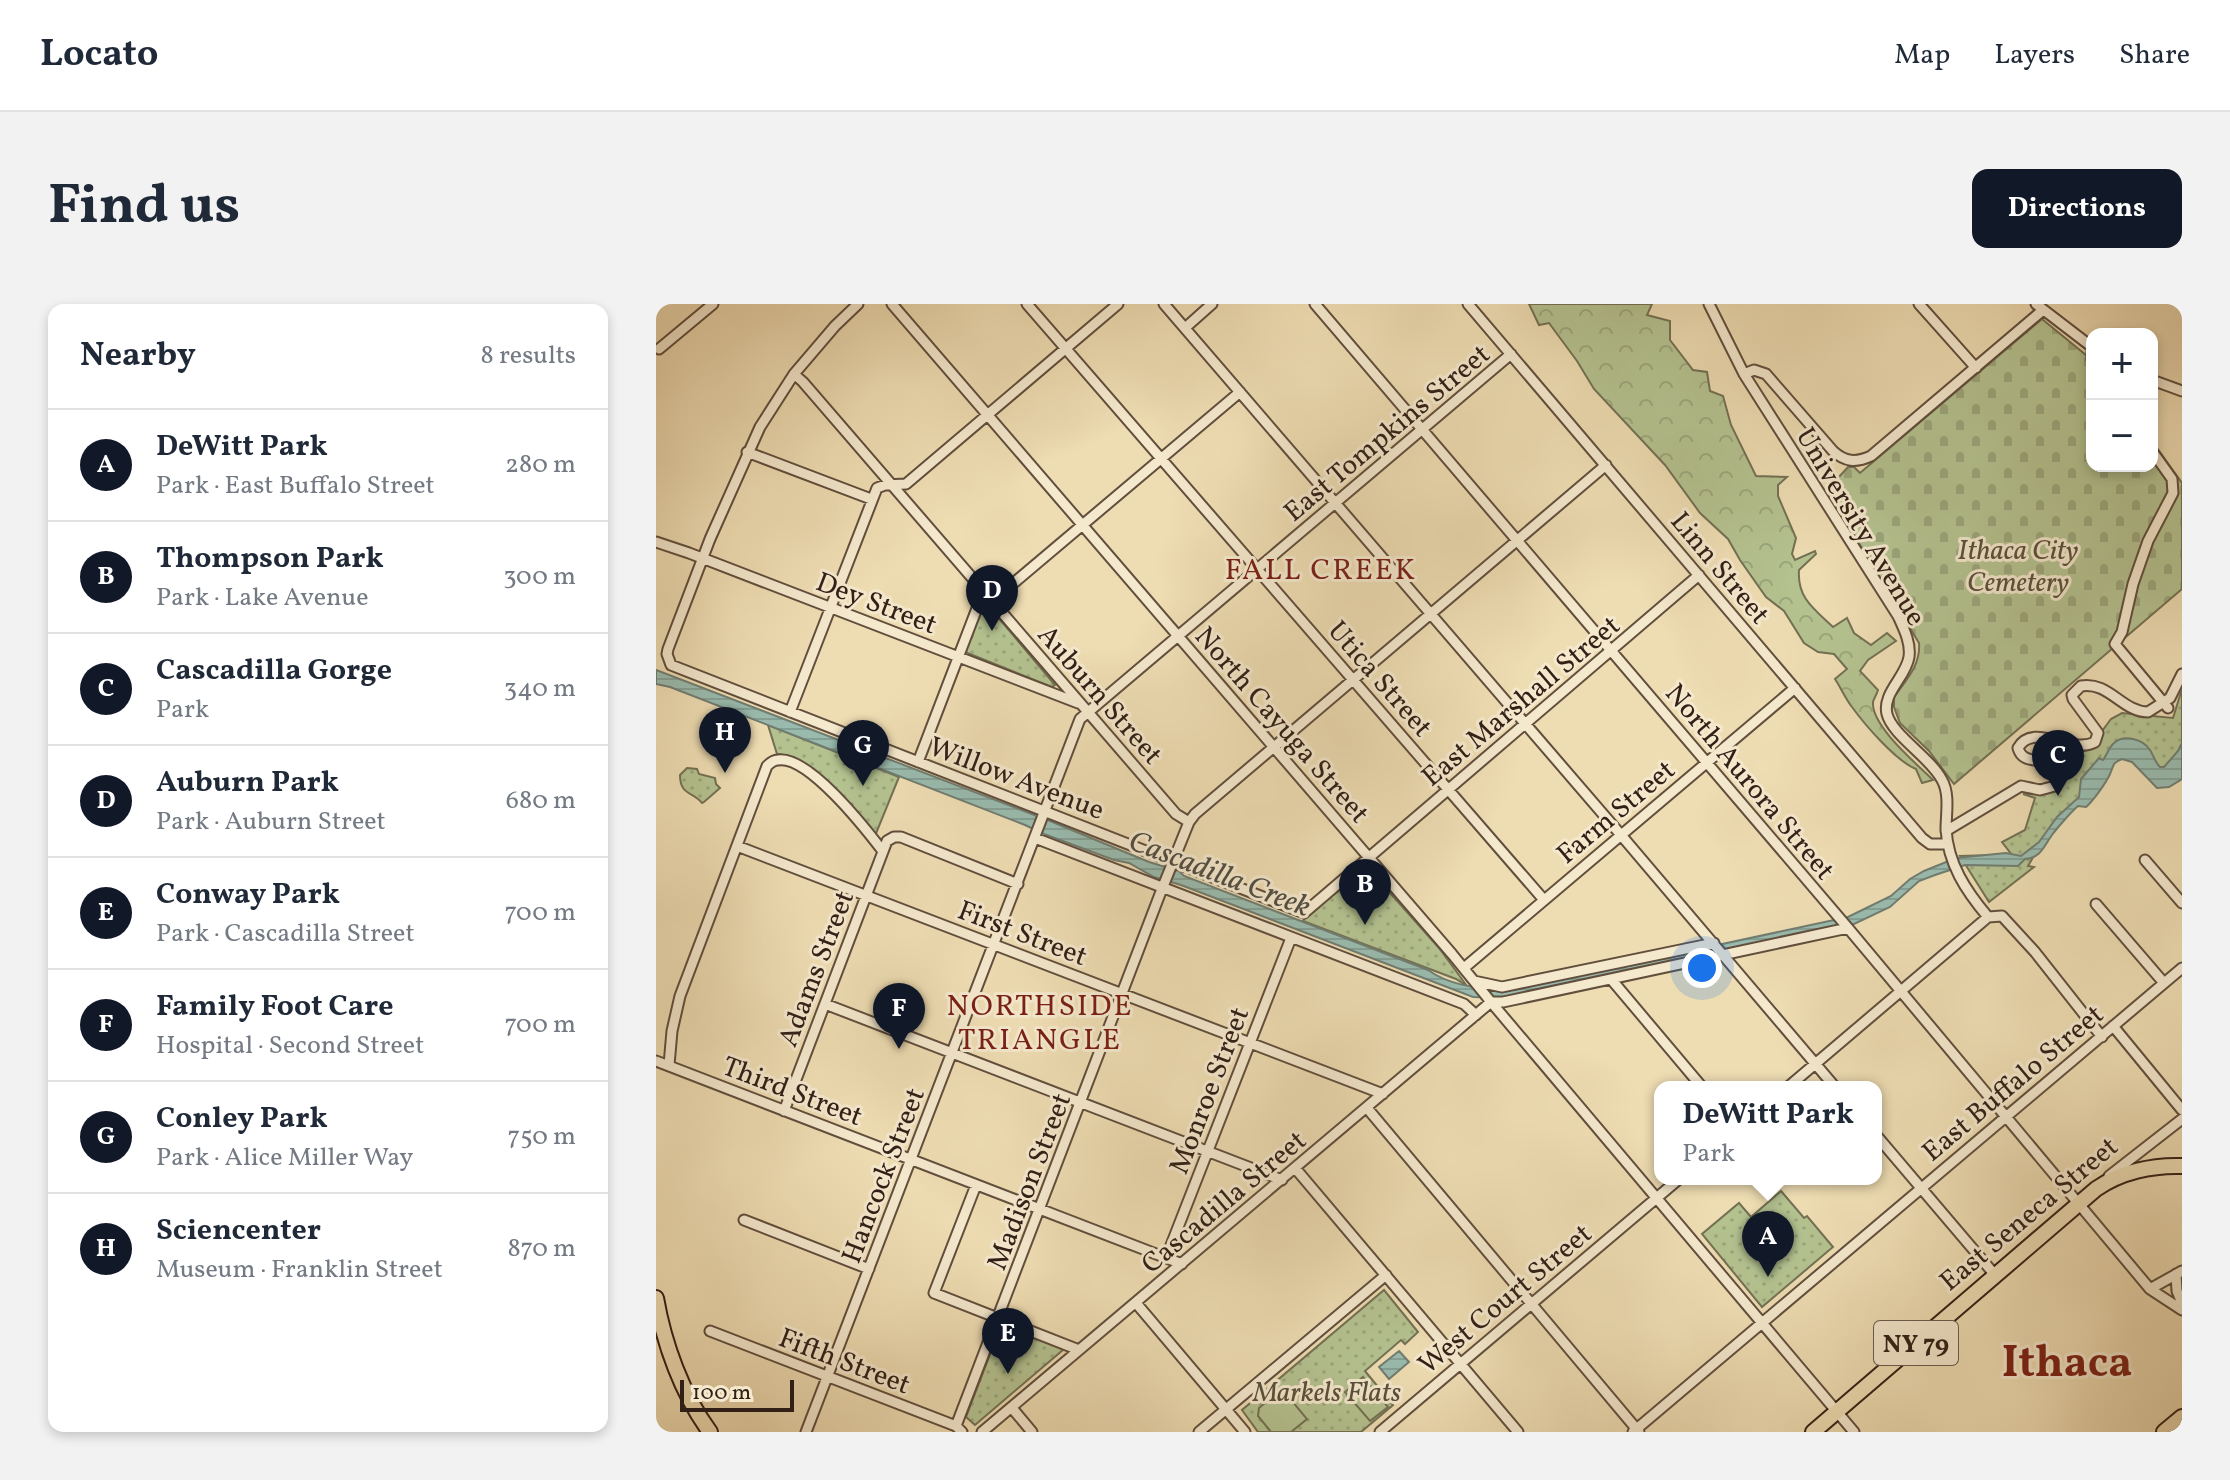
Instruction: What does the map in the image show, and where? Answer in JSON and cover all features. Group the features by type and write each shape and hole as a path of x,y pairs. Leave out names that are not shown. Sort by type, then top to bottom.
{"highway":[{"name":"NY 79","path":"2096,1189 2143,1170 2182,1166"},
{"name":"East Seneca Street","path":"1837,1411 2096,1189"},
{"path":"656,1298 665,1338 698,1415 710,1432"},
{"name":"NY 79","path":"1813,1432 1837,1411"},
{"path":"698,1415 701,1432"},
{"path":"2164,1432 2182,1417"}],"street":[{"path":"659,349 713,304"},
{"path":"703,558 747,452 769,411 817,346 858,304"},
{"name":"North Cayuga Street","path":"892,304 1464,968 1854,1432"},
{"name":"Utica Street","path":"1027,304 1544,900"},
{"path":"790,712 877,488 906,484 1118,304"},
{"path":"1164,304 1830,1081"},
{"path":"1185,328 1212,304"},
{"name":"North Aurora Street","path":"1315,304 1848,928 2150,1289 2182,1310"},
{"name":"Linn Street","path":"1468,304 1924,840 1933,844 1948,844"},
{"name":"University Avenue","path":"1709,304 1744,374 1898,616 1908,642 1909,657 1886,703 1887,716 1943,782 1951,857 1956,871 1988,917"},
{"path":"1919,304 1976,368"},
{"path":"1744,374 1754,370 1766,374 1833,451 1843,459 1854,461 1871,456 1976,368 2040,307 2086,342"},
{"name":"East Tompkins Street","path":"1084,708 1178,636 1511,354"},
{"name":"Auburn Street","path":"794,374 1176,814 1189,822"},
{"path":"2158,382 2181,390"},
{"path":"918,762 979,603 1003,592 1240,392"},
{"path":"747,452 871,499"},
{"path":"2158,459 2172,479 2173,493 2148,541 2133,584 2122,632 2115,644 2166,706"},
{"path":"1189,822 1606,465"},
{"name":"Dey Street","path":"656,542 1084,708"},
{"name":"Willow Avenue","path":"703,558 668,649 671,665 1044,815 1304,913"},
{"name":"East Marshall Street","path":"1304,913 1699,575"},
{"path":"1946,831 2021,786 2040,790 2055,786 2060,777 2056,767 2023,757 2018,748 2024,739 2033,736 2085,746 2095,742 2098,733 2073,699 2072,695 2081,686 2096,686 2141,712 2148,712 2166,706 2182,674"},
{"name":"Farm Street","path":"1464,968 1795,688"},
{"name":"Hancock Street","path":"806,1432 1084,708"},
{"path":"669,1065 680,996 767,766 778,760 790,761 815,776 884,846 894,837 901,837 1018,884"},
{"name":"Madison Street","path":"959,1429 1189,822"},
{"path":"1036,836 1464,1004 1476,1015"},
{"name":"First Street","path":"737,846 1383,1094"},
{"name":"Adams Street","path":"784,1111 884,846"},
{"path":"2145,860 2182,903"},
{"path":"2096,904 2164,983"},
{"path":"1795,1081 1988,917 2002,916 2035,952 2102,1037"},
{"path":"1491,1002 1503,1002 1848,928"},
{"name":"Monroe Street","path":"1166,1258 1291,938"},
{"path":"1474,981 1502,987 1714,943"},
{"name":"East Buffalo Street","path":"1636,1431 2182,968"},
{"path":"1611,979 1697,1081"},
{"name":"Cascadilla Street","path":"982,1432 1491,1002"},
{"path":"825,1004 1282,1180"},
{"path":"2113,1026 2182,1110"},
{"name":"Third Street","path":"656,1061 1182,1264"},
{"path":"1367,1108 1636,1431"},
{"name":"East Seneca Street","path":"2096,1189 2182,1119"},
{"path":"1882,1142 1995,1275"},
{"path":"1295,1168 1518,1432"},
{"path":"976,1185 934,1293 1079,1350"},
{"name":"West Court Street","path":"1380,1432 1672,1185"},
{"path":"744,1220 869,1269"},
{"path":"2150,1289 2179,1272"},
{"path":"2179,1272 2177,1291 2182,1303"},
{"path":"1199,1432 1386,1275"},
{"path":"1136,1303 1245,1432"},
{"name":"Fifth Street","path":"710,1331 959,1429"},
{"path":"1012,1408 1032,1432"}],"green space":[{"path":"1529,304 1652,304 1647,315 1670,321 1670,340 1693,370 1707,372 1710,391 1723,396 1731,425 1756,476 1787,477 1778,485 1778,496 1796,538 1792,554 1795,560 1815,551 1816,554 1799,570 1801,588 1808,602 1833,627 1847,618 1854,633 1871,645 1887,633 1896,641 1868,660 1860,671 1878,690 1873,702 1879,722 1896,744 1933,780 1922,783 1916,769 1890,751 1865,723 1835,679 1847,669 1834,654 1818,652 1804,643 1784,611 1766,597 1728,539 1700,513 1665,465 1594,389 1549,323 1539,325"},
{"name":"Ithaca City Cemetery","path":"2042,319 2086,355 2086,472 2158,472 2158,449 2182,483 2182,589 1954,784 1929,751 1900,723 1894,697 1915,665 1919,643 1827,490 1848,467 1854,467 1860,473"},
{"path":"988,607 1055,685 1052,687 965,652 980,610"},
{"path":"2182,689 2182,761 2175,778 2123,749 2039,847 2028,866 2034,867 1989,902 1960,856 1996,855 2015,859 2002,842 2025,830 2035,798 2023,794 2050,792 2061,785 2070,760 2088,750 2111,719 2122,713 2173,718"},
{"path":"768,725 899,777 875,836 819,775 792,758 777,754"},
{"path":"687,768 697,769 699,774 715,778 720,788 702,803 682,787 680,775"},
{"path":"1367,867 1439,948 1467,986 1456,979 1303,921"},
{"path":"1781,1191 1833,1247 1762,1307 1702,1234 1739,1203 1751,1217"},
{"name":"Markels Flats","path":"1384,1290 1418,1332 1405,1344 1401,1340 1365,1371 1393,1405 1361,1432 1258,1432 1242,1410"},
{"path":"1001,1326 1064,1349 975,1425 966,1417"},
{"path":"1363,1377 1388,1407 1370,1421 1345,1392"},
{"path":"1282,1389 1307,1419 1291,1432 1271,1432 1258,1416 1259,1408"}],"shaded area":[{"path":"656,670 1179,871 1184,876 1445,979 1472,987 1501,990 1692,953 1848,917 1891,896 1924,871 1956,858 2006,853 2021,856 2039,842 2057,817 2079,797 2081,779 2099,758 2103,760 2118,740 2133,739 2143,743 2160,767 2164,767 2182,743 2182,779 2169,787 2157,788 2132,762 2119,760 2092,801 2086,807 2075,808 2035,856 2025,859 2018,866 1965,865 1919,881 1890,907 1854,924 1503,998 1473,997 656,684"},
{"path":"1399,1351 1409,1362 1389,1379 1379,1367"}],"place":[{"name":"Auburn Park","path":"992,631"},
{"name":"Sciencenter","path":"725,773"},
{"name":"Conley Park","path":"863,786"},
{"name":"Cascadilla Gorge","path":"2058,796"},
{"name":"Thompson Park","path":"1365,925"},
{"name":"Family Foot Care","path":"899,1049"},
{"name":"DeWitt Park","path":"1768,1277"},
{"name":"Conway Park","path":"1008,1374"}],"district":[{"name":"FALL CREEK","path":"1321,569"},
{"name":"NORTHSIDE TRIANGLE","path":"1040,1022"},
{"name":"Ithaca","path":"2067,1361"}],"water label":[{"name":"Cascadilla Creek","path":"1220,873"}]}
